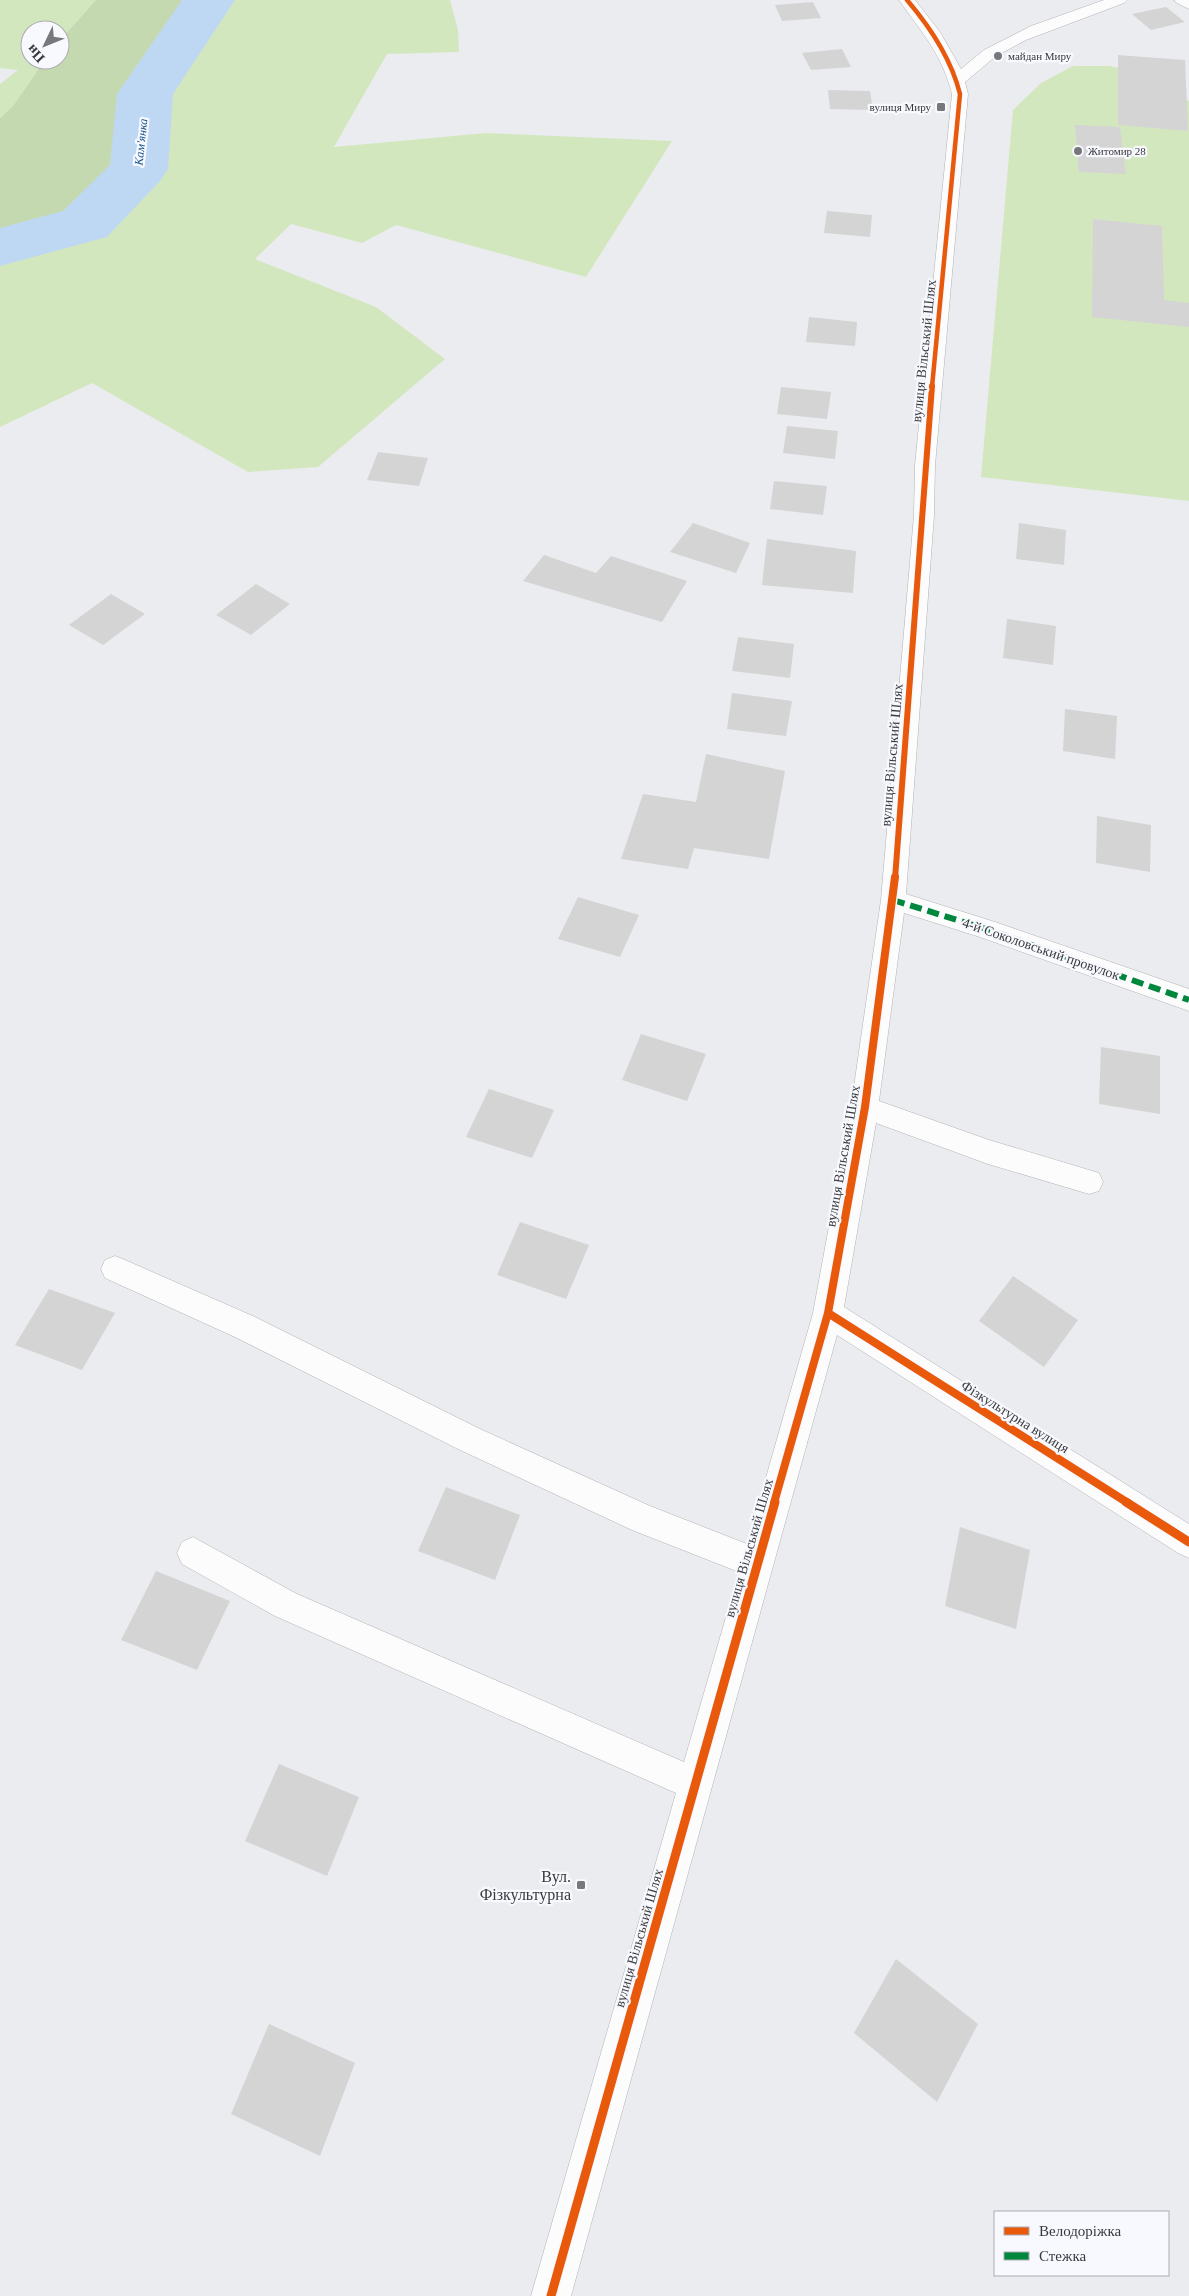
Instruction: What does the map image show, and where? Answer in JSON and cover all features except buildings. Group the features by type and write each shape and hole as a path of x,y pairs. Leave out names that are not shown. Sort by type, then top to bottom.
{"street":[{"name":"вулиця Вільський Шлях","path":"551,2296 828,1313 865,1107 893,900 924,515 925,466 960,94 958,80 939,43 907,0"},
{"path":"958,80 990,54 1020,37 1050,24 1119,0"},
{"path":"1182,0 1189,4"},
{"name":"4-й Соколовський провулок","path":"893,900 986,928 1189,1000"},
{"path":"865,1107 988,1152 1089,1182"},
{"path":"115,1269 245,1327 470,1439 643,1519 758,1564"},
{"name":"Фізкультурна вулиця","path":"828,1313 1189,1542"},
{"path":"193,1553 286,1604 491,1696 695,1784"}],"green space":[{"path":"0,0 96,0 70,29 70,20 20,20 20,70 38,70 13,106 0,118 0,84 18,70 0,68"},
{"path":"96,0 209,0 145,94 139,169 85,224 0,247 0,118 13,106 38,70 70,70 70,29"},
{"path":"209,0 450,0 458,30 459,52 387,54 334,147 486,133 672,141 586,277 396,225 362,243 291,224 255,259 376,307 445,359 318,467 248,472 92,383 0,427 0,247 85,224 139,169 145,94"},
{"path":"1073,66 1109,66 1178,78 1181,97 1189,101 1189,501 981,477 1013,110 1041,83"}],"waterway":[{"name":"Кам'янка","path":"0,247 85,224 139,169 145,94 209,0"}],"marked path":[{"path":"893,900 986,929 1189,1000"}],"cycle path":[{"path":"551,2296 828,1313 865,1107 893,900 924,515 925,465 960,94 947,56 924,21 907,0"},
{"path":"828,1313 1189,1542"}],"place":[{"name":"майдан Миру","path":"998,56"},
{"name":"вулиця Миру","path":"941,107"},
{"name":"Житомир 28","path":"1078,151"},
{"name":"Вул. Фізкультурна","path":"581,1885"}]}
